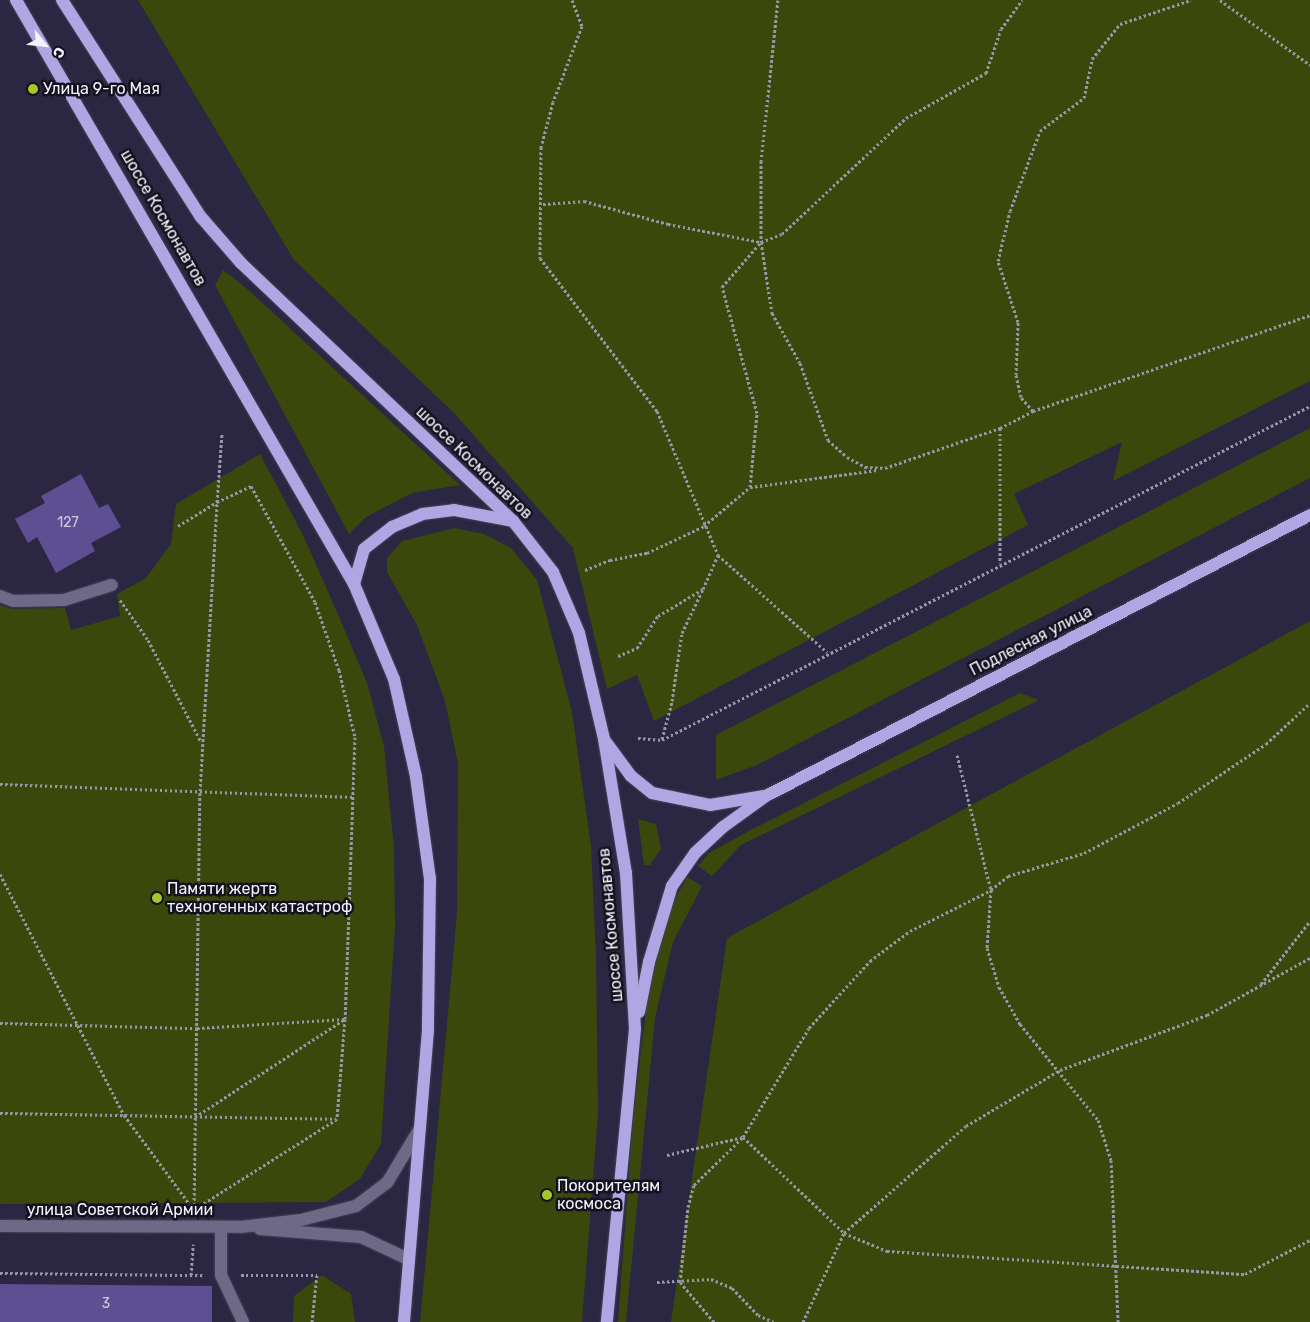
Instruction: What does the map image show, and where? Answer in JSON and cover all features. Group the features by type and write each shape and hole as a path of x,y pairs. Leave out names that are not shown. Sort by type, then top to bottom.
{"main road":[{"name":"шоссе Космонавтов","path":"16,0 354,584 394,679 416,777 430,879 428,1030 404,1322"},
{"name":"шоссе Космонавтов","path":"62,0 201,217 241,263 513,521 553,572 579,633 604,739 626,873 635,1029 606,1322"},
{"path":"354,584 364,549 392,527 422,514 454,510 513,521"},
{"name":"Подлесная улица","path":"766,796 1310,515"},
{"path":"604,739 631,776 652,792 710,804 766,796"},
{"path":"635,1029 648,962 672,886 702,847 766,796"}],"street":[{"path":"0,596 13,601 64,600 112,585"},
{"name":"улица Советской Армии","path":"0,1226 221,1227 301,1220 356,1206 388,1183 420,1128"},
{"name":"улица Советской Армии","path":"241,1226 361,1237 408,1260"},
{"path":"221,1227 221,1275 243,1322"}],"path":[{"path":"572,0 582,26 553,102 540,148 543,204 540,258 658,411 704,526 718,554 827,652"},
{"path":"778,0 761,160 761,242 772,313 800,363 828,440 865,467 885,468"},
{"path":"750,487 757,413 722,287 761,242 782,234 906,118 986,73 1001,29 1022,0"},
{"path":"1033,410 1021,397 1016,375 1018,322 998,261 1010,211 1040,131 1084,98 1092,59 1120,24 1191,0"},
{"path":"1220,0 1310,65"},
{"path":"543,204 584,201 761,242"},
{"path":"586,570 610,560 647,553 704,526 750,487 885,468 1000,428 1033,410 1310,315"},
{"path":"638,738 662,740 827,652 1310,406"},
{"path":"1000,428 1000,563"},
{"path":"194,1209 200,791 222,434"},
{"path":"178,526 217,502 251,486 315,602 339,670 355,737 345,1019 337,1119"},
{"path":"662,740 672,701 682,633 718,554"},
{"path":"112,585 148,640 202,742"},
{"path":"618,656 637,648 658,616 703,589"},
{"path":"714,1322 680,1282 684,1236 694,1185 744,1137 809,1028 870,961 910,931 991,890 1008,876 1084,853 1178,803 1266,744 1310,703"},
{"path":"957,756 991,890 987,948 998,987 1020,1024 1060,1070 1098,1120 1111,1160 1118,1322"},
{"path":"0,784 354,797"},
{"path":"0,874 76,1026 124,1116 194,1209"},
{"path":"1207,1016 1260,986 1310,921"},
{"path":"803,1322 844,1233 966,1126 1060,1070 1207,1016 1310,958"},
{"path":"0,1024 197,1028 345,1019"},
{"path":"195,1117 345,1019"},
{"path":"0,1112 337,1119"},
{"path":"194,1209 337,1119"},
{"path":"667,1155 744,1137"},
{"path":"744,1137 844,1233 887,1251 1245,1274 1310,1240"},
{"path":"0,1274 317,1274 312,1322"},
{"path":"656,1282 711,1279 732,1288 758,1315 774,1322"}],"green space":[{"path":"138,0 1310,0 1310,381 1113,481 1122,442 1014,494 1028,525 654,721 637,675 607,689 573,548 455,414 294,260"},
{"path":"223,270 246,288 460,485 412,493 366,517 349,534 215,285"},
{"path":"1310,428 1310,478 757,765 716,780 716,735"},
{"path":"260,454 303,535 340,619 367,683 384,746 394,849 395,926 381,1144 360,1179 326,1202 0,1204 0,605 12,609 65,608 71,630 120,616 117,594 146,578 171,544 176,504"},
{"path":"454,528 484,534 511,548 537,580 572,712 591,846 596,958 598,1113 582,1322 420,1322 457,914 458,764 445,701 417,625 387,572 387,558 402,541"},
{"path":"1310,621 1310,1322 671,1322 727,938"},
{"path":"1020,693 1039,700 741,845 712,876 698,866 709,853 749,831"},
{"path":"638,819 656,824 661,849 650,865 644,865"},
{"path":"687,877 702,886 673,942 655,1018 626,1322 618,1322 633,1119 647,1002 665,918"},
{"path":"322,1275 351,1294 355,1322 293,1322 294,1296"}],"building":[{"path":"81,474 99,508 108,504 121,527 91,543 95,551 56,573 37,537 28,543 15,519 45,503 41,496"},
{"path":"0,1284 212,1286 212,1322 0,1322"}],"place":[{"name":"Улица 9-го Мая","path":"33,89"},
{"name":"Памяти жертв техногенных катастроф","path":"157,898"},
{"name":"Покорителям космоса","path":"547,1195"}]}
